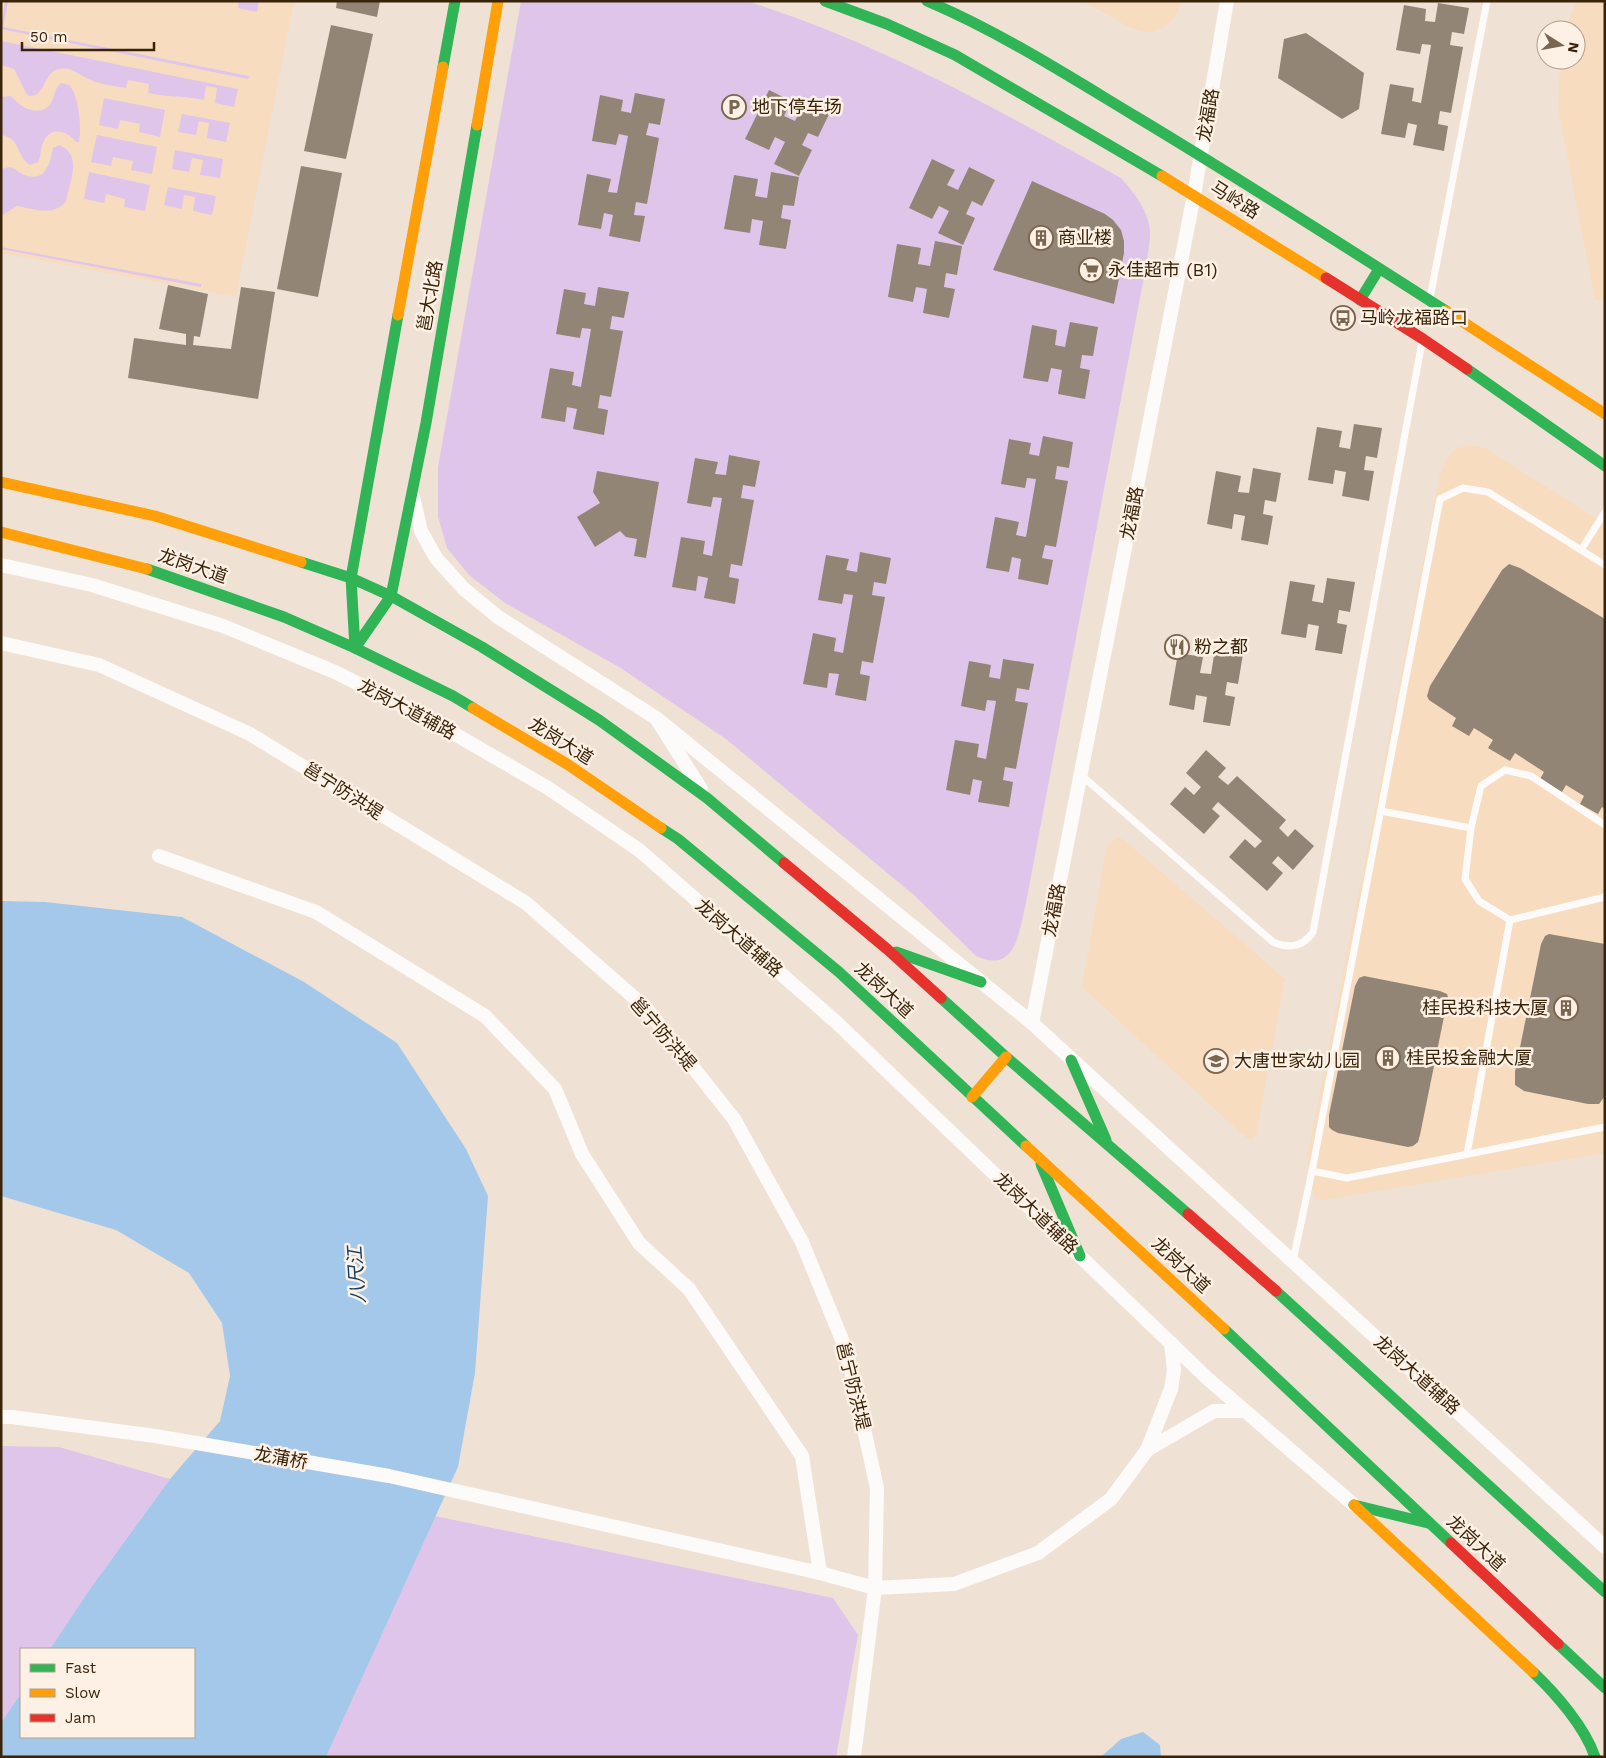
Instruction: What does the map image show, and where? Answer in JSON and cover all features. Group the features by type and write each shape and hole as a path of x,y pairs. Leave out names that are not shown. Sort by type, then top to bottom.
{"main road":[{"name":"邕大北路","path":"355,648 350,578 455,1"},
{"name":"邕大北路","path":"391,596 412,496 498,1"},
{"name":"马岭路","path":"826,1 887,24 955,55 1194,195 1423,339 1605,466"},
{"name":"马岭路","path":"927,1 952,11 1017,46 1201,156 1605,414"},
{"path":"1360,300 1379,269"},
{"name":"龙岗大道","path":"1,482 155,516 350,578 391,596 482,646 599,720 707,798 887,949 1006,1057 1274,1289 1605,1592"},
{"name":"龙岗大道","path":"1,532 141,566 284,617 355,648 454,696 567,764 678,839 839,972 1216,1322 1605,1688"},
{"path":"355,648 391,596"},
{"path":"887,949 982,982"},
{"path":"972,1097 1006,1057"},
{"path":"1072,1060 1107,1144"},
{"path":"1038,1158 1080,1256"},
{"path":"1354,1505 1428,1523"},
{"path":"1354,1505 1555,1693 1591,1745 1595,1757"}],"street":[{"name":"龙福路","path":"1032,1023 1194,195 1227,1"},
{"name":"龙岗大道辅路","path":"412,496 421,531 436,558 464,589 498,617 656,718 1032,1023 1605,1547"},
{"name":"龙岗大道辅路","path":"1,565 92,585 223,626 335,672 434,722 548,788 639,850 835,1022 1171,1343 1245,1411 1354,1505"},
{"name":"邕宁防洪堤","path":"1,643 99,665 250,734 526,904 646,1008 734,1119 802,1242 847,1352 877,1488 875,1588 854,1757"},
{"name":"龙岗大道辅路","path":"656,718 707,798"},
{"path":"159,856 316,912 485,1016 555,1089 582,1154 639,1244 689,1289 802,1456 820,1572"},
{"path":"1147,1450 1171,1389 1174,1370 1171,1343"},
{"path":"1147,1450 1214,1412 1245,1411"},
{"name":"龙蒲桥","path":"7,1417 154,1436 379,1475 820,1572 875,1588 954,1584 1038,1553 1111,1499 1147,1450"}],"lane":[{"path":"1430,301 1487,1"},
{"path":"1080,775 1273,942 1279,945 1298,946 1307,941 1313,932 1423,339"},
{"path":"1292,1262 1312,1171 1440,499 1463,488 1488,492 1605,565"},
{"path":"1581,550 1605,512"},
{"path":"1605,825 1531,776 1505,770 1481,786 1471,828 1465,879 1479,901 1510,920 1605,897"},
{"path":"1381,811 1471,828"},
{"path":"1468,1154 1510,920"},
{"path":"1312,1171 1347,1178 1605,1127"}],"shaded area":[{"path":"1,1 294,1 236,297 1,253"},
{"path":"5,1 8,1 3,27 249,76 248,79 1,29"},
{"path":"239,1 259,1 257,12 238,8"},
{"path":"521,1 746,1 795,18 891,57 984,103 1121,178 1136,196 1144,210 1150,233 1147,261 1026,903 1014,947 1008,955 1000,960 990,960 976,956 915,896 726,739 619,667 505,603 469,575 447,548 438,517 438,467"},
{"path":"1083,1 1182,1 1172,20 1163,28 1152,32 1129,27"},
{"path":"1576,1 1605,1 1605,298 1595,301 1558,108 1560,70 1586,70 1586,20 1569,20"},
{"path":"1,41 238,89 234,107 215,103 217,88 206,86 204,100 162,95 148,93 149,84 128,80 126,88 108,85 95,82 64,68 54,71 50,75 39,93 29,96 14,69 1,65"},
{"path":"61,83 69,85 75,96 80,120 79,142 76,142 62,132 52,133 48,135 42,146 38,162 30,165 22,157 15,143 1,135 1,97 10,96 20,105 30,110 39,111 50,105 56,89"},
{"path":"104,98 165,110 160,137 139,132 140,124 120,120 118,129 99,125"},
{"path":"182,114 230,123 226,142 207,138 209,123 199,121 196,135 178,132"},
{"path":"97,135 157,147 152,174 131,170 133,161 113,157 111,166 91,162"},
{"path":"59,145 71,155 73,162 72,177 66,201 56,209 43,211 17,206 1,214 1,169 10,167 26,175 40,176 46,169 53,148"},
{"path":"175,150 223,159 220,178 200,175 203,160 192,158 189,172 172,169"},
{"path":"89,172 150,185 145,211 124,207 125,199 106,194 104,203 84,199"},
{"path":"168,187 216,196 212,215 193,211 195,197 184,195 182,209 164,205"},
{"path":"1,247 201,284 201,287 1,249"},
{"path":"1470,445 1487,449 1605,524 1605,1153 1316,1201 1308,1175 1308,1154 1440,474 1447,459 1455,449"},
{"name":"大唐世家幼儿园","path":"1117,838 1123,839 1285,979 1256,1136 1253,1139 1248,1139 1244,1136 1082,987 1105,856 1108,845"},
{"path":"1,1446 59,1447 170,1479 90,1589 51,1648 20,1648 20,1694 1,1723"},
{"path":"435,1516 833,1598 858,1635 836,1757 326,1757"}],"water":[{"name":"八尺江","path":"1,901 45,902 182,917 304,982 397,1043 466,1149 488,1196 475,1373 458,1467 326,1757 1,1757 1,1723 20,1694 20,1738 195,1738 195,1648 51,1648 90,1589 170,1479 220,1421 230,1376 222,1323 189,1273 116,1230 1,1196"},
{"path":"1143,1732 1160,1745 1161,1757 1101,1757 1121,1739"}],"building":[{"path":"337,1 380,1 377,17 336,8"},
{"path":"1438,3 1469,8 1464,34 1452,32 1450,45 1463,47 1451,113 1440,111 1438,124 1448,126 1444,151 1413,145 1417,125 1408,123 1405,138 1381,134 1390,84 1414,88 1412,101 1421,103 1426,75 1431,45 1422,44 1420,54 1396,50 1404,5 1426,9 1425,21 1435,22"},
{"path":"331,25 373,34 346,159 304,151"},
{"path":"1306,33 1364,73 1359,109 1342,119 1278,78 1284,39"},
{"path":"769,90 791,101 784,116 795,121 806,98 831,110 818,137 808,133 802,145 812,150 799,176 774,164 785,142 775,137 769,150 745,139"},
{"path":"635,93 665,99 660,125 649,123 646,135 659,138 647,204 636,202 634,215 645,216 640,242 609,236 613,215 604,213 601,229 578,225 587,174 611,179 608,192 617,193 628,136 619,134 616,145 592,141 600,95 623,100 621,111 631,113"},
{"path":"932,159 955,170 947,185 958,190 969,167 995,180 982,206 972,201 966,214 975,218 963,245 938,233 949,211 939,206 932,219 909,208"},
{"path":"301,166 342,173 318,297 277,289"},
{"path":"771,172 799,177 794,206 783,205 781,218 791,220 786,249 759,245 763,221 752,219 750,233 724,229 734,175 758,179 755,196 767,198"},
{"path":"1032,181 1105,214 1121,230 1124,241 1124,253 1114,304 993,270"},
{"path":"935,241 962,246 957,275 946,273 944,287 955,289 949,318 923,313 927,289 916,287 913,302 888,297 897,244 921,248 918,264 930,266"},
{"path":"168,285 208,294 200,337 194,336 193,345 231,349 241,287 275,292 258,399 128,378 134,338 186,345 186,334 159,329"},
{"path":"598,287 629,292 624,318 612,316 610,329 623,331 611,397 600,395 598,408 608,410 604,435 573,429 577,409 567,407 565,422 541,418 550,368 574,372 572,385 581,387 591,329 582,328 580,338 556,334 564,289 586,293 584,304 595,306"},
{"path":"1070,322 1098,327 1093,356 1082,355 1080,368 1090,370 1085,399 1058,394 1062,370 1051,368 1048,382 1023,378 1032,325 1057,330 1055,345 1065,347"},
{"path":"1354,424 1382,428 1377,458 1366,456 1364,470 1374,471 1369,501 1342,496 1346,472 1335,470 1333,484 1308,480 1317,427 1342,431 1339,447 1350,449"},
{"path":"1043,436 1073,442 1069,468 1057,466 1055,479 1068,481 1056,547 1045,545 1042,558 1053,560 1048,585 1018,579 1021,559 1012,557 1009,572 986,568 995,517 1019,522 1016,535 1026,537 1036,479 1027,478 1025,488 1001,484 1009,439 1031,443 1029,454 1039,456"},
{"path":"729,455 760,461 755,487 743,485 741,498 754,500 742,566 731,564 729,577 739,579 735,604 704,598 708,578 698,576 696,591 672,587 681,537 705,541 703,554 712,556 722,498 713,497 711,507 687,503 695,458 718,462 715,474 726,475"},
{"path":"1253,468 1281,473 1276,502 1265,500 1263,514 1273,516 1268,545 1241,540 1245,516 1234,514 1232,529 1207,524 1216,471 1241,476 1238,492 1249,493"},
{"path":"597,471 659,482 646,558 634,556 637,539 626,537 620,531 595,547 577,517 600,503 593,492"},
{"path":"860,552 891,558 886,584 874,582 872,595 885,597 873,663 862,661 860,674 870,676 866,701 835,695 839,674 829,673 827,688 803,684 813,633 836,638 834,651 843,653 853,595 844,594 842,604 818,600 826,555 849,559 846,570 857,572"},
{"path":"1509,564 1520,568 1605,619 1605,809 1602,807 1598,814 1580,804 1584,796 1566,785 1562,792 1540,779 1544,772 1515,753 1510,761 1488,748 1493,740 1474,728 1469,736 1452,726 1456,718 1429,700 1427,696 1430,686 1502,570"},
{"path":"1327,578 1355,582 1350,612 1339,610 1337,623 1347,625 1342,654 1315,650 1319,626 1308,624 1306,638 1281,634 1290,581 1315,585 1312,601 1323,603"},
{"path":"1215,649 1243,654 1238,684 1227,682 1225,695 1235,697 1230,726 1203,722 1207,697 1196,695 1194,710 1169,705 1178,653 1203,657 1200,673 1211,674"},
{"path":"1003,659 1034,664 1029,690 1017,688 1015,701 1028,703 1016,769 1005,767 1003,780 1013,782 1009,807 978,802 982,781 973,779 970,795 946,790 955,740 979,744 977,757 986,759 996,701 987,700 985,711 961,706 969,661 991,665 989,677 1000,679"},
{"path":"1206,750 1226,768 1218,777 1228,785 1237,776 1286,820 1279,828 1288,837 1295,829 1314,846 1293,870 1278,856 1272,863 1283,873 1267,891 1229,857 1245,839 1255,848 1262,841 1218,802 1212,809 1220,816 1204,834 1170,804 1185,787 1194,795 1201,787 1186,773"},
{"name":"桂民投科技大厦","path":"1549,934 1605,944 1605,1096 1599,1104 1588,1104 1524,1091 1515,1085 1515,1072 1541,944 1545,936"},
{"name":"桂民投金融大厦","path":"1364,976 1440,991 1447,994 1448,997 1420,1135 1418,1142 1413,1146 1408,1147 1338,1133 1329,1127 1329,1115 1355,986 1359,978"}],"traffic: fast":[{"path":"443,67 455,1"},
{"path":"825,1 887,24 955,55 1162,176"},
{"path":"927,1 981,26 1059,70 1252,188 1446,311"},
{"path":"355,648 391,596 426,423 477,125"},
{"path":"1360,300 1379,269"},
{"path":"355,648 351,578 398,315"},
{"path":"1467,369 1605,466"},
{"path":"301,562 351,578 391,596 482,647 599,720 707,798 784,863"},
{"path":"147,569 284,617 355,648 453,696 473,708"},
{"path":"661,828 678,839 839,972 1026,1146"},
{"path":"896,952 981,982"},
{"path":"941,998 1006,1057 1188,1214"},
{"path":"1071,1060 1106,1140"},
{"path":"1041,1164 1080,1256"},
{"path":"1276,1291 1605,1592"},
{"path":"1224,1329 1451,1543"},
{"path":"1354,1505 1428,1523"},
{"path":"1558,1644 1605,1688"},
{"path":"1533,1672 1569,1712 1584,1734 1595,1757"}],"traffic: slow":[{"path":"477,125 498,1"},
{"path":"398,315 443,67"},
{"path":"1162,176 1326,278"},
{"path":"1446,311 1605,414"},
{"path":"1,482 155,516 301,562"},
{"path":"1,532 147,569"},
{"path":"473,708 567,764 661,828"},
{"path":"972,1097 1006,1057"},
{"path":"1026,1146 1224,1329"},
{"path":"1354,1505 1533,1672"}],"traffic: jam":[{"path":"1326,278 1467,369"},
{"path":"784,863 887,949 941,998"},
{"path":"1188,1214 1276,1291"},
{"path":"1451,1543 1558,1644"}],"place":[{"name":"地下停车场","path":"734,107"},
{"name":"商业楼","path":"1041,238"},
{"name":"永佳超市 (B1)","path":"1091,270"},
{"name":"马岭龙福路口","path":"1343,318"},
{"name":"粉之都","path":"1177,647"},
{"name":"桂民投科技大厦","path":"1566,1008"},
{"name":"桂民投金融大厦","path":"1388,1058"},
{"name":"大唐世家幼儿园","path":"1216,1061"}]}
